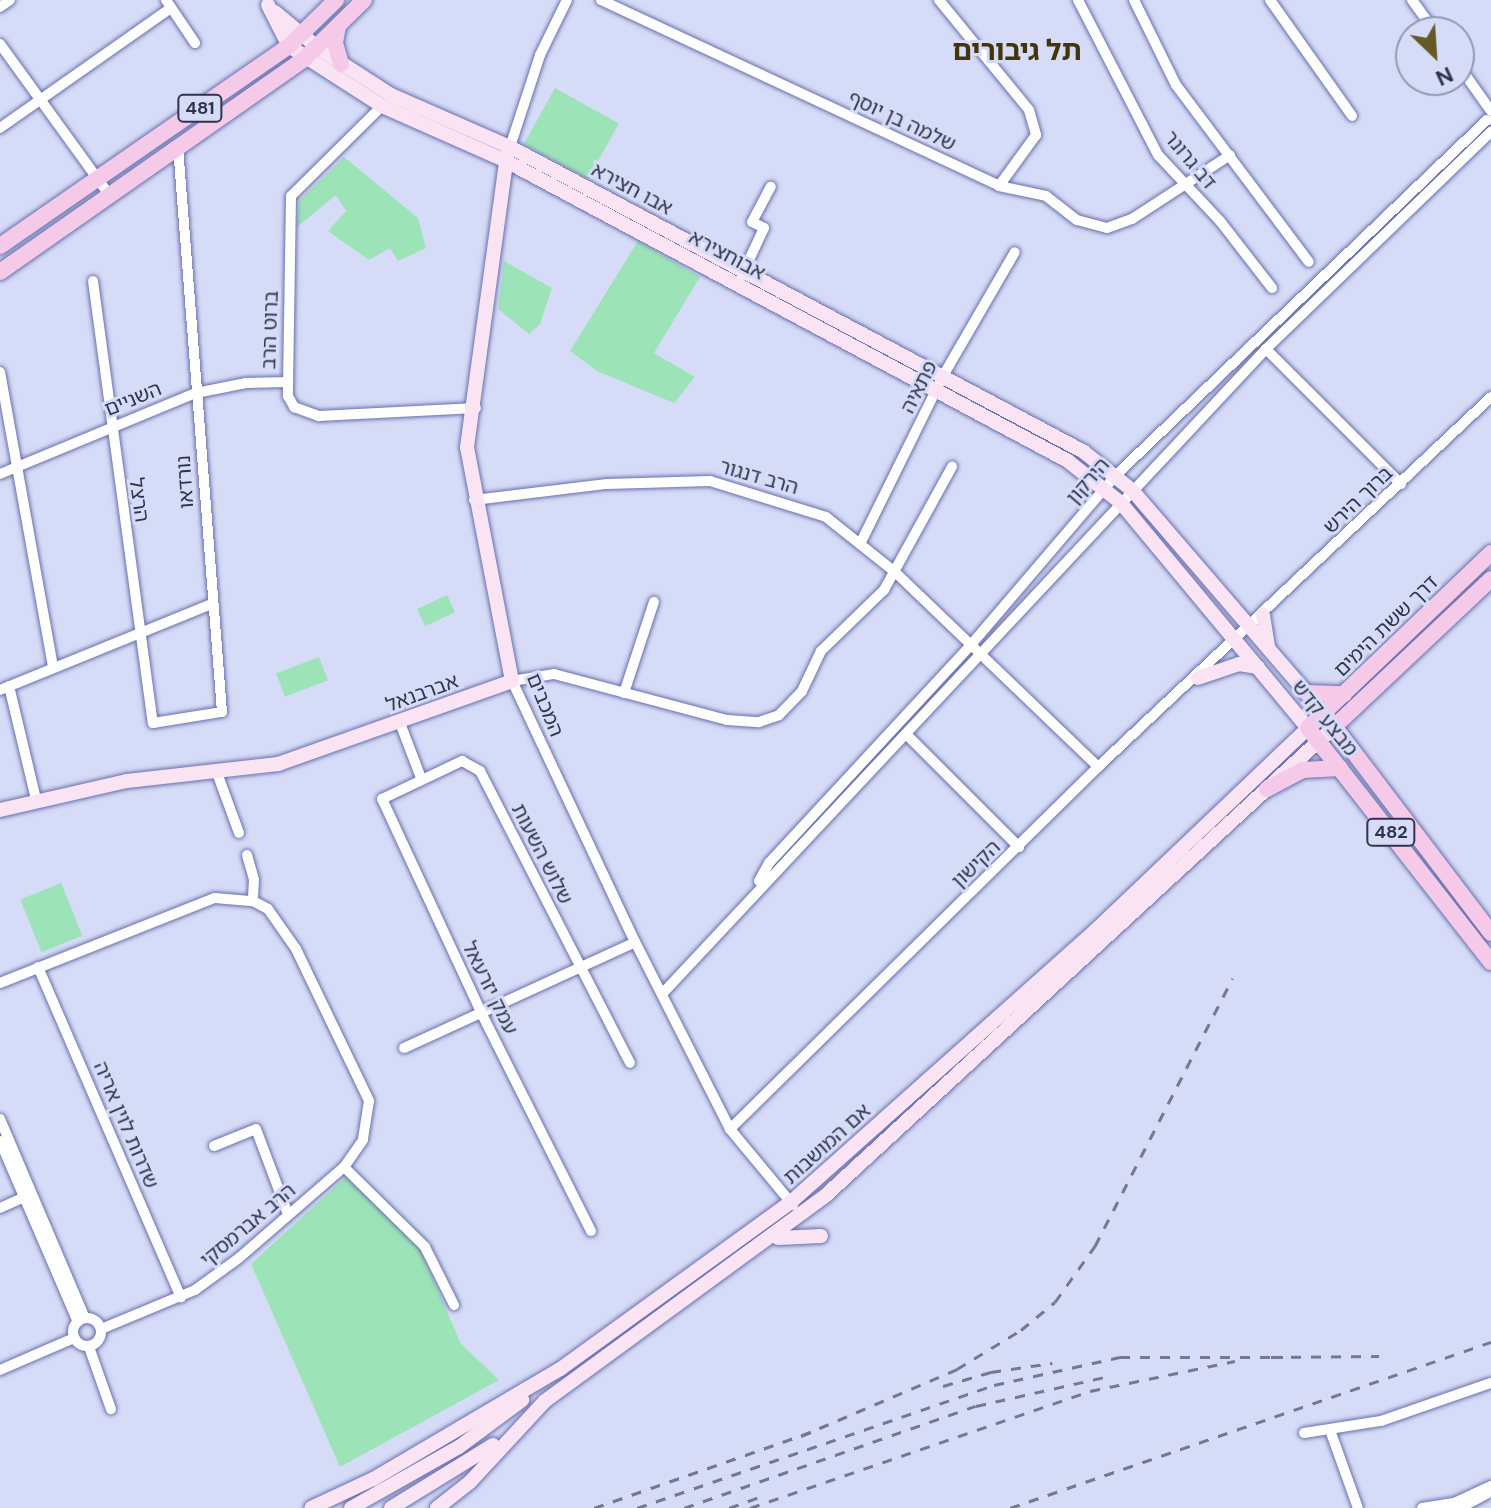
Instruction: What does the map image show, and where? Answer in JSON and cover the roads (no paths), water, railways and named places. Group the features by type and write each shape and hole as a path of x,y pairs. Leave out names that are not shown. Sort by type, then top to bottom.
{"main road":[{"name":"481","path":"0,246 296,40 336,0"},
{"name":"481","path":"0,272 304,59 364,0"},
{"path":"338,27 335,43 341,64"},
{"name":"דרך ששת הימים","path":"1313,734 1324,713 1491,553"},
{"name":"דרך ששת הימים","path":"1335,726 1491,579"},
{"path":"1307,693 1344,694"},
{"path":"1356,751 1360,703"},
{"name":"מבצע קדש","path":"1324,713 1356,751 1491,933"},
{"name":"מבצע קדש","path":"1313,734 1491,962"},
{"path":"1267,789 1302,770 1340,768"}],"street":[{"path":"0,7 10,0"},
{"path":"266,3 296,40 304,59 382,106 508,154 540,55 567,0"},
{"name":"שלמה בן יוסף","path":"601,0 999,186 1046,196 1077,220 1107,228 1132,219 1230,155"},
{"path":"939,0 1029,110 1036,135 999,186"},
{"name":"דב גרונר","path":"1078,0 1158,155 1272,288"},
{"path":"1134,0 1176,85 1309,262"},
{"path":"1270,0 1352,116"},
{"path":"0,128 41,101 169,4 195,43"},
{"name":"אבו חצירא","path":"296,40 318,48 391,95 940,382 1084,452 1132,490"},
{"path":"0,44 4,57 41,101 110,196"},
{"path":"1475,94 1490,121"},
{"name":"ברוט הרב","path":"382,106 291,196 286,382 294,407 319,416 476,408"},
{"name":"הירקון","path":"663,993 750,896 906,734 1132,490 1490,121"},
{"name":"הירקון","path":"750,896 769,863 970,646 1115,476 1490,121"},
{"name":"נורדאו","path":"153,723 222,712 177,179 178,147"},
{"name":"המכבים","path":"508,154 476,408 467,447 474,500 512,681 635,942 730,1129 803,1215"},
{"path":"153,165 177,179"},
{"path":"741,277 764,228 752,222 771,187"},
{"name":"פתאיה","path":"861,542 940,382 1015,252"},
{"name":"הרצל","path":"93,281 153,723"},
{"path":"1266,349 1401,484"},
{"path":"0,372 53,666"},
{"name":"השניים","path":"0,474 196,393 246,383 286,382"},
{"path":"940,382 1068,461 1121,503"},
{"name":"ברוך הירש","path":"1250,628 1491,397"},
{"name":"אברבנאל","path":"0,810 36,799 216,770 278,764 512,681 554,674 727,720 759,722 779,715 795,701 821,651 884,590 952,467"},
{"name":"הרב דנגור","path":"474,500 607,484 710,481 826,517 895,572 1098,767"},
{"name":"מבצע קדש","path":"1132,490 1324,713"},
{"name":"מבצע קדש","path":"1121,503 1313,734"},
{"path":"624,693 654,602"},
{"path":"36,799 5,688 212,604"},
{"path":"1263,615 1268,649"},
{"name":"הקישון","path":"730,1129 1098,767 1250,628"},
{"path":"1198,678 1239,664 1258,667"},
{"path":"1287,704 1292,730 1288,749"},
{"path":"400,723 421,778"},
{"name":"אם המושבות","path":"311,1508 373,1479 560,1369 791,1202 1095,931 1288,749 1313,734 1335,726"},
{"path":"906,734 1019,847"},
{"name":"אם המושבות","path":"437,1508 470,1482 515,1427 545,1401 803,1215 1267,789 1313,734"},
{"name":"שלוש השעות","path":"421,778 462,761 480,771 630,1063"},
{"path":"216,770 239,833"},
{"name":"עמק יזרעאל","path":"421,778 382,799 383,808 591,1231"},
{"path":"0,983 215,898 253,901 254,879 247,855"},
{"name":"הרב אברמסקי","path":"101,1329 181,1297 216,1277 344,1167 363,1140 369,1101 296,949 268,909 253,901"},
{"path":"404,1048 635,942"},
{"name":"שדרות לוין אריה","path":"38,967 181,1297"},
{"path":"0,1119 26,1196"},
{"path":"214,1146 256,1129 288,1214"},
{"path":"0,1141 81,1320 101,1329 100,1338 89,1347"},
{"path":"344,1167 425,1247 454,1305"},
{"path":"0,1208 26,1196"},
{"path":"767,1243 795,1233 821,1236"},
{"path":"0,1370 74,1338 81,1320"},
{"path":"74,1338 89,1347 111,1409"},
{"path":"351,1508 481,1431 560,1369"},
{"path":"1304,1433 1381,1421 1491,1383"},
{"path":"391,1508 472,1461 515,1427"},
{"path":"1330,1430 1358,1508"},
{"path":"1465,1506 1491,1489"},
{"path":"1422,1508 1450,1506 1491,1489"}],"railway":[{"path":"801,1436 957,1369 1021,1330 1055,1302 1095,1246 1233,978"},
{"path":"1010,1508 1491,1342"},
{"path":"1271,1357 1379,1356"},
{"path":"637,1508 994,1385 1120,1357 1283,1357"},
{"path":"750,1508 1090,1391 1235,1361"},
{"path":"943,1386 991,1372 1052,1363"},
{"path":"684,1508 976,1406 1109,1376"},
{"path":"594,1508 811,1432"},
{"path":"729,1508 759,1497"}],"district":[{"name":"תל גיבורים","path":"1017,51"}]}
